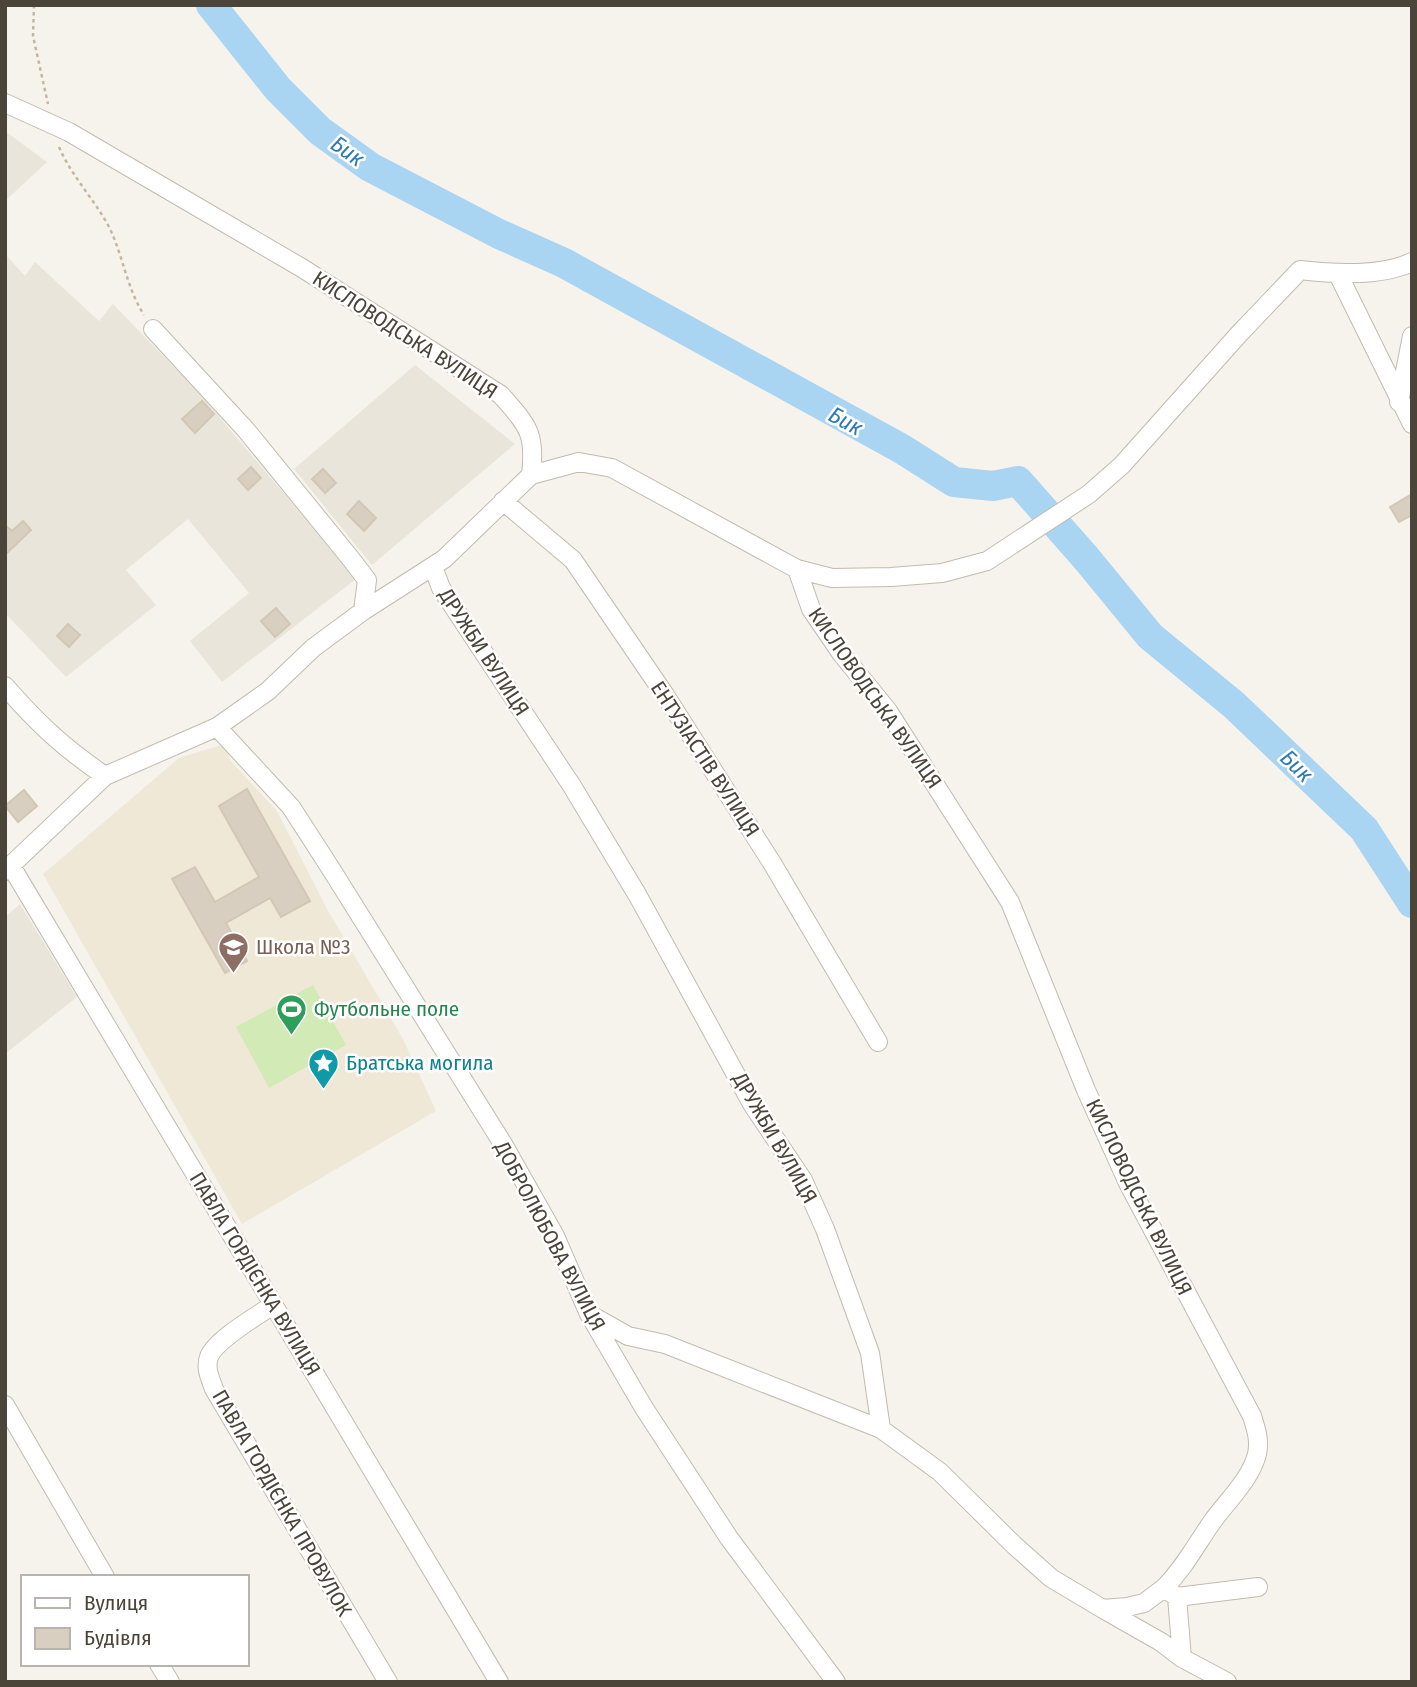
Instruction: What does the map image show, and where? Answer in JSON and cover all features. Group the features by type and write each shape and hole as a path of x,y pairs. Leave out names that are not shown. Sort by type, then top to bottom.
{"street":[{"name":"КИСЛОВОДСЬКА ВУЛИЦЯ","path":"5,103 49,123 302,268 501,395 526,424 534,449 531,475"},
{"path":"8,869 105,776 216,727 268,691 313,648 363,611 433,567 531,475 579,462 612,468 797,569 832,578 942,573 987,561 1089,495 1122,465 1300,270 1338,274 1401,267 1412,262"},
{"path":"1338,274 1412,424"},
{"path":"153,329 246,430 367,580 363,611"},
{"path":"1399,402 1412,336"},
{"name":"ЕНТУЗІАСТІВ ВУЛИЦЯ","path":"503,501 573,560 665,695 772,863 878,1042"},
{"name":"ДРУЖБИ ВУЛИЦЯ","path":"433,567 441,588 579,797 638,896 752,1104 803,1180 825,1229 870,1353 881,1429"},
{"name":"КИСЛОВОДСЬКА ВУЛИЦЯ","path":"797,569 811,609 841,653 888,711 1010,902 1086,1090 1128,1183 1252,1416 1258,1437 1257,1455 1248,1474 1211,1524 1170,1592"},
{"path":"5,686 37,723 105,776"},
{"name":"ДОБРОЛЮБОВА ВУЛИЦЯ","path":"216,727 291,807 503,1144 555,1236 589,1314 644,1408 729,1538 835,1682"},
{"name":"ПАВЛА ГОРДІЄНКА ВУЛИЦЯ","path":"8,869 499,1682"},
{"name":"ПАВЛА ГОРДІЄНКА ПРОВУЛОК","path":"273,1305 215,1346 209,1356 207,1370 227,1412 388,1682"},
{"path":"589,1314 628,1336 665,1344 881,1429 940,1472 1051,1578 1161,1642 1182,1658 1227,1682"},
{"path":"5,1405 104,1575"},
{"path":"1103,1609 1144,1603 1170,1592 1258,1587"},
{"path":"1170,1592 1182,1658"},
{"path":"160,1666 170,1682"}],"path":[{"path":"34,5 33,36 48,102 49,123 60,151 107,225 119,249 135,302 153,329"}],"shaded area":[{"path":"5,131 47,162 5,201"},
{"path":"5,254 25,276 35,262 99,321 113,304 200,394 356,579 222,682 190,641 249,593 188,519 126,570 156,605 66,677 5,613"},
{"path":"415,365 515,444 372,565 294,469"},
{"name":"Школа №3","path":"225,744 230,760 277,811 327,909 403,1039 436,1111 242,1224 43,874 179,758"},
{"path":"20,904 77,997 5,1054 5,917"}],"green space":[{"name":"Футбольне поле","path":"313,985 346,1045 269,1088 236,1027"}],"building":[{"path":"202,401 214,414 195,433 182,419"},
{"path":"251,467 261,478 248,490 238,479"},
{"path":"323,469 336,483 325,493 312,479"},
{"path":"1412,494 1412,515 1399,522 1390,507"},
{"path":"359,501 376,518 364,531 347,514"},
{"path":"23,521 31,530 5,555 5,525 12,531"},
{"path":"276,608 290,624 275,637 261,621"},
{"path":"68,624 80,635 69,647 57,636"},
{"path":"247,789 310,901 281,917 270,898 226,923 247,961 225,973 172,879 195,867 215,902 259,877 219,806"},
{"path":"24,790 37,806 18,822 5,806"}],"waterway":[{"name":"Бик","path":"211,5 278,89 320,131 370,167 499,234 564,263 902,449 954,482 993,486 1018,481 1150,636 1234,705 1364,829 1412,903"}],"place":[{"name":"Школа №3","path":"233,974"},
{"name":"Футбольне поле","path":"291,1036"},
{"name":"Братська могила","path":"323,1090"}]}
